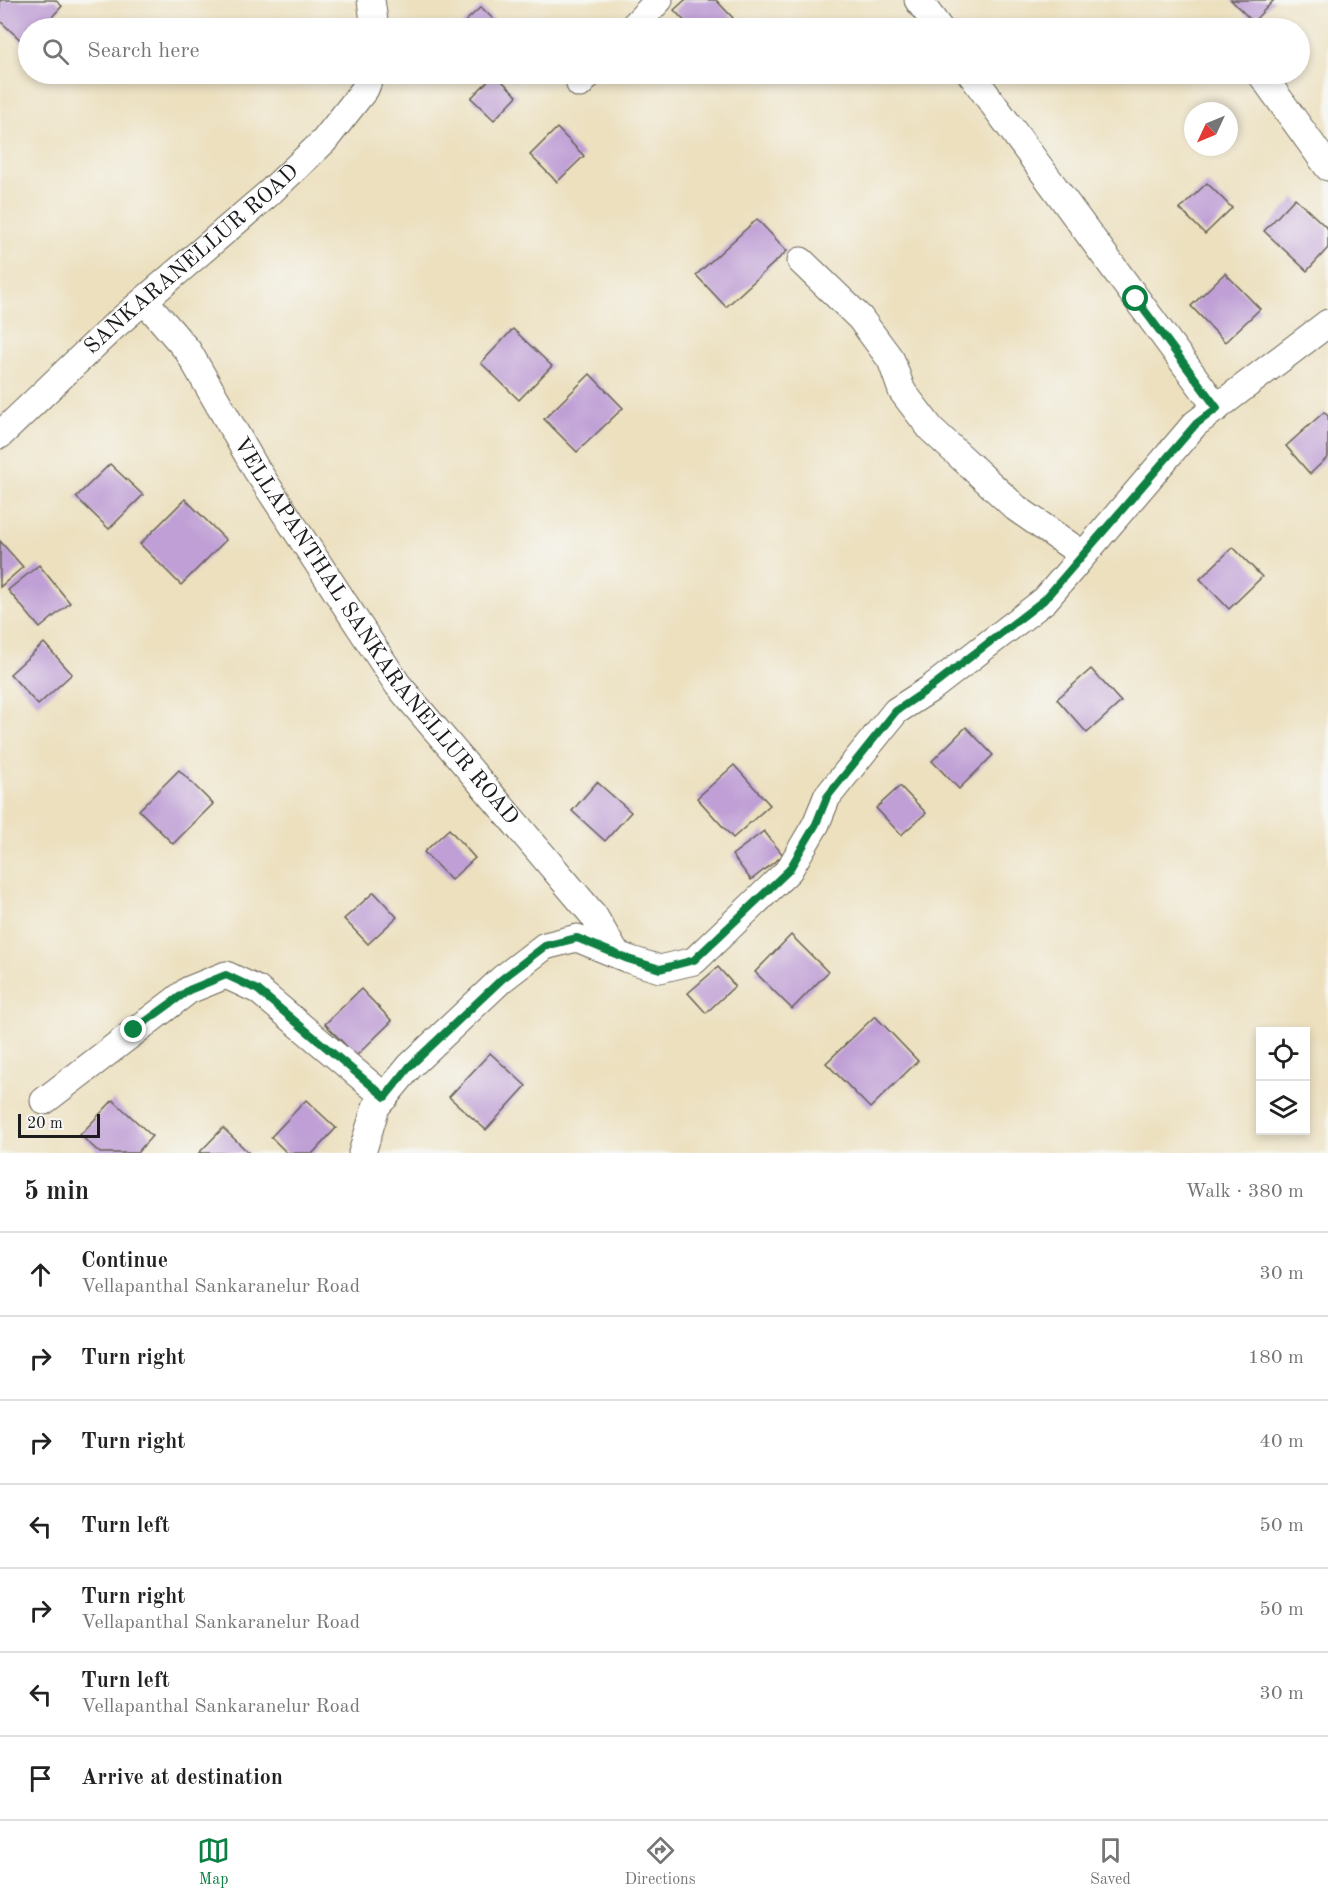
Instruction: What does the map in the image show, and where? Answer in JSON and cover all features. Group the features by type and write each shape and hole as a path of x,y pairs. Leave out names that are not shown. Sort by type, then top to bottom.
{"street":[{"path":"372,0 374,18"},
{"path":"642,18 659,0"},
{"path":"918,0 932,18"},
{"name":"SANKARANELLUR ROAD","path":"0,435 324,141 367,84"},
{"path":"978,84 1217,408"},
{"path":"1268,84 1328,167"},
{"path":"801,261 860,318 891,360 902,391 931,429 1016,508 1082,554"},
{"name":"VELLAPANTHAL SANKARANELLUR ROAD","path":"145,301 188,351 256,469 398,685 594,916 616,954"},
{"path":"362,1153 376,1107 410,1066 502,979 545,946 577,938 660,969 694,960 789,870 816,824 827,797 896,711 930,688 1044,600 1196,424 1328,323"},
{"path":"44,1101 189,990 226,975 258,990 385,1097"}],"building":[{"path":"0,0 55,0 62,6 51,18 18,18 18,38 0,21"},
{"path":"685,0 716,0 733,18 682,18 674,10"},
{"path":"1231,0 1274,0 1257,18 1249,18"},
{"path":"481,7 492,18 469,18"},
{"path":"485,84 505,84 517,96 494,120 471,98"},
{"path":"557,128 584,156 557,182 530,155"},
{"path":"1207,183 1232,208 1205,234 1180,209"},
{"path":"1295,198 1328,229 1328,248 1307,271 1264,231"},
{"path":"757,219 787,251 726,307 696,275"},
{"path":"1225,273 1260,309 1225,342 1191,306"},
{"path":"513,329 552,366 519,400 481,363"},
{"path":"590,374 623,408 577,452 544,419"},
{"path":"1324,412 1328,416 1328,457 1310,474 1286,446"},
{"path":"110,464 143,495 109,529 76,497"},
{"path":"185,499 226,540 181,585 140,544"},
{"path":"0,541 23,567 0,587"},
{"path":"1233,547 1262,577 1229,609 1200,579"},
{"path":"39,565 70,603 40,628 8,590"},
{"path":"44,643 72,674 38,705 10,674"},
{"path":"1091,669 1121,702 1087,733 1057,699"},
{"path":"966,727 993,755 959,789 932,761"},
{"path":"734,765 770,805 733,838 697,798"},
{"path":"179,770 213,804 173,844 139,810"},
{"path":"597,782 631,812 605,841 572,811"},
{"path":"900,786 926,813 901,835 876,808"},
{"path":"449,829 475,858 451,880 424,852"},
{"path":"764,831 783,855 751,880 732,855"},
{"path":"374,892 397,917 368,944 344,919"},
{"path":"791,935 828,972 792,1009 755,972"},
{"path":"718,967 735,986 706,1013 688,993"},
{"path":"361,989 392,1021 356,1056 325,1024"},
{"path":"875,1016 918,1061 870,1108 826,1063"},
{"path":"490,1053 526,1086 486,1130 449,1097"},
{"path":"113,1100 152,1136 137,1153 100,1153 80,1135"},
{"path":"306,1100 336,1128 313,1153 287,1153 271,1137"},
{"path":"223,1128 249,1153 199,1153"}],"route":[{"path":"134,1030 189,990 226,975 258,990 385,1097 410,1066 502,979 545,946 577,938 628,959 660,969 694,960 789,870 816,824 827,797 896,711 930,688 1044,600 1196,424 1217,408 1136,299"}]}
